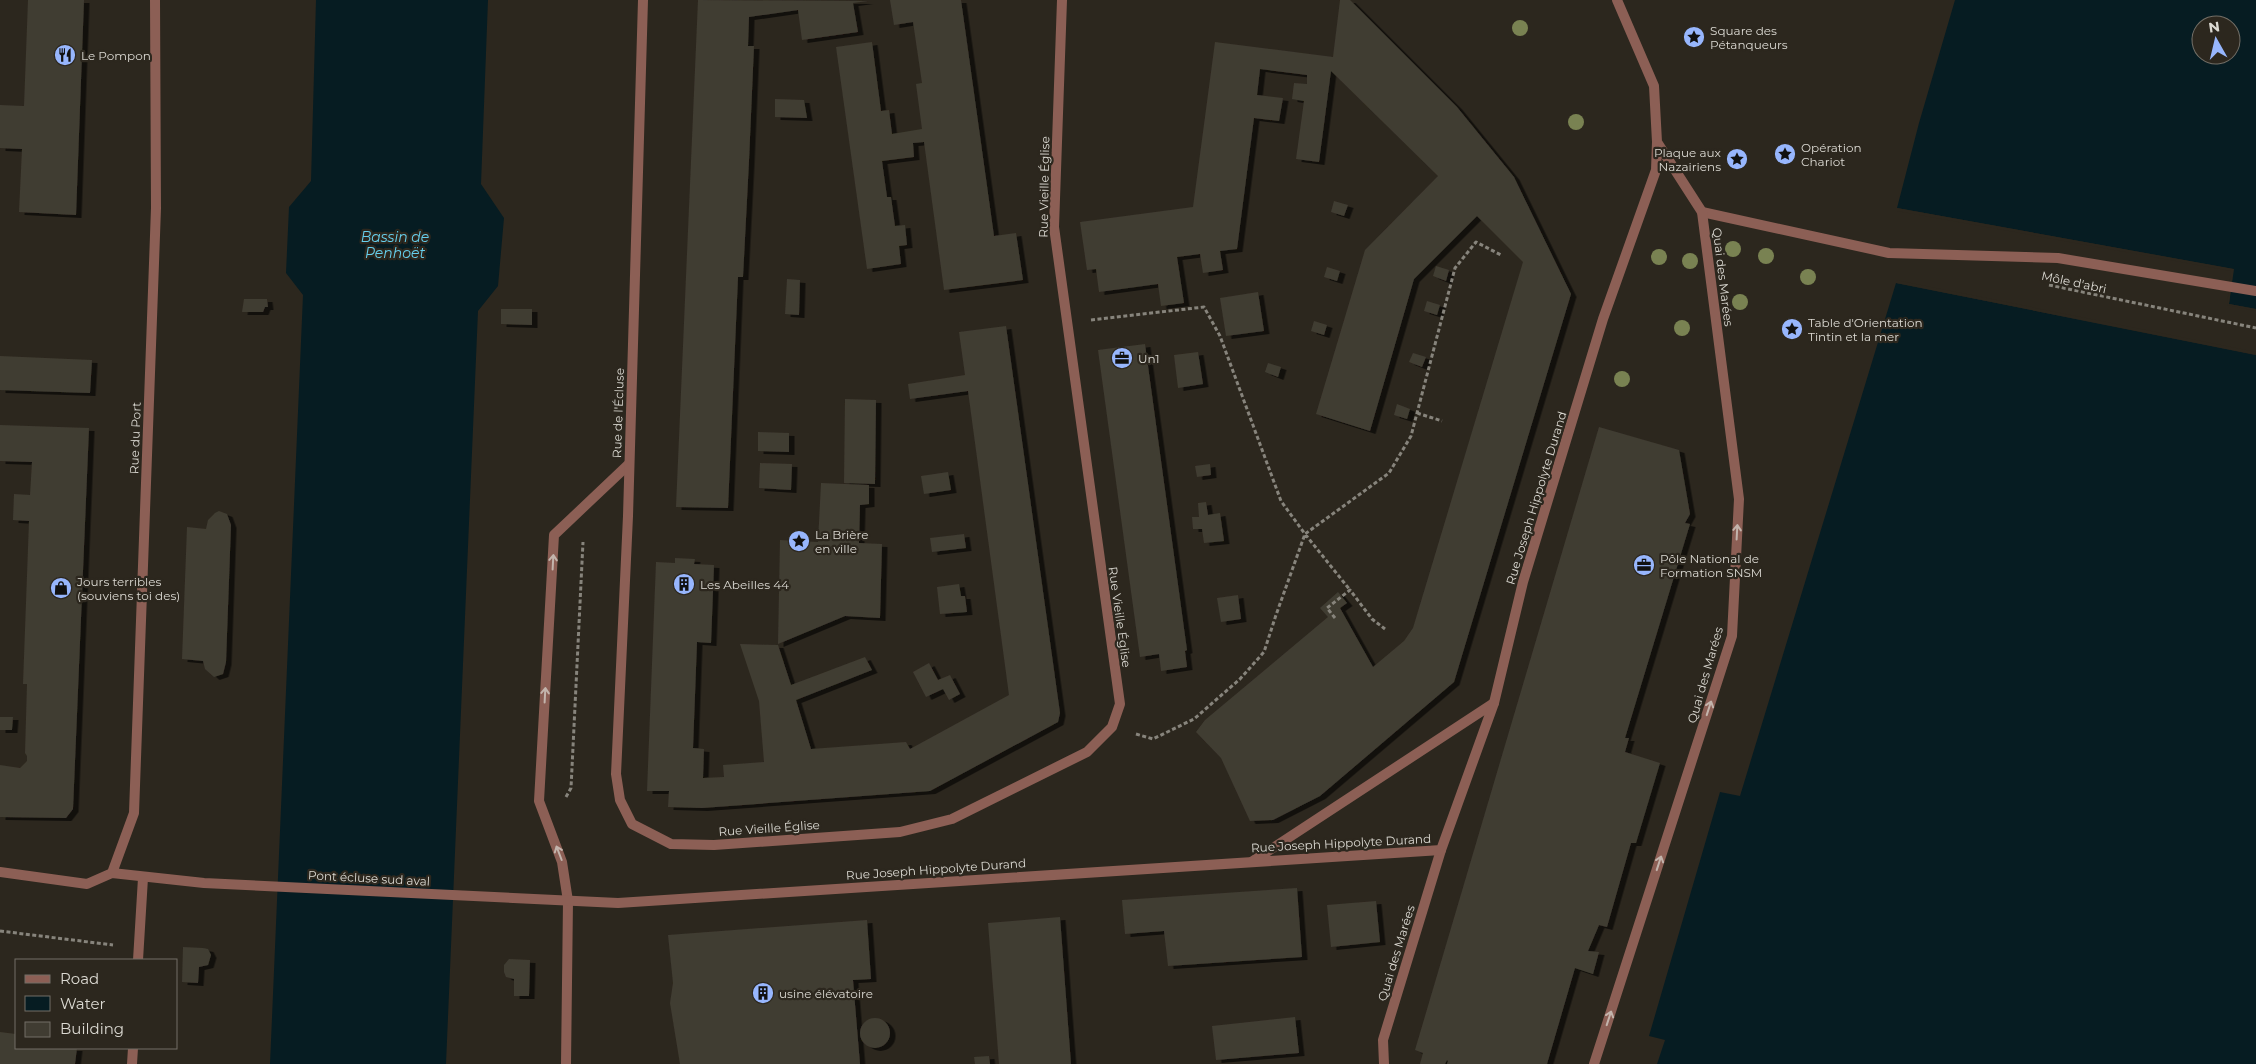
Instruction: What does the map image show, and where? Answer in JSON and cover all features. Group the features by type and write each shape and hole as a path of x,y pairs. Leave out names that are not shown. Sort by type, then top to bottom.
{"street":[{"name":"Rue du Port","path":"112,873 134,813 156,208 155,0"},
{"name":"Rue de l'Écluse","path":"632,824 620,800 616,774 629,464 643,0"},
{"name":"Rue Vieille Église","path":"632,824 671,844 714,845 900,832 952,819 1087,752 1112,727 1120,704 1054,227 1062,0"},
{"name":"Rue Joseph Hippolyte Durand","path":"532,898 618,903 1441,850 1494,703 1523,582 1603,319 1656,170 1657,142 1654,86 1617,0"},
{"name":"Quai des Marées","path":"1594,1064 1732,636 1739,499 1702,212 1657,142"},
{"path":"1702,212 1890,253 2058,258 2256,291"},
{"path":"566,1064 568,901 562,862 539,801 554,535 629,464"},
{"path":"1253,861 1494,703"},
{"name":"Quai des Marées","path":"1384,1064 1383,1040 1441,850"},
{"path":"0,872 87,884 112,873"},
{"name":"Pont écluse sud aval","path":"112,873 143,878 204,883 532,898"},
{"path":"138,959 143,878"},
{"path":"132,1064 133,1049"}],"path":[{"path":"1112,727 1153,739 1194,719 1240,679 1264,652 1304,534 1389,473 1411,436 1455,268 1476,242 1501,255"},
{"name":"Môle d'abri","path":"2044,284 2256,328"},
{"path":"1066,323 1204,308 1220,336 1281,501 1304,534 1372,618 1385,629"},
{"path":"1417,413 1442,421"},
{"path":"564,801 571,788 585,505"},
{"path":"1335,618 1327,608 1350,590"},
{"path":"0,930 121,946 139,941"}],"water":[{"name":"Bassin de Penhoët","path":"316,0 488,0 481,184 504,218 498,286 478,311 446,1064 270,1064 303,295 286,273 289,207 311,181"},
{"path":"1955,0 2256,0 2256,309 2229,304 2233,269 1897,208 1919,123"},
{"path":"1896,283 2256,355 2256,1064 1657,1064 1665,1040 1649,1036 1720,792 1740,796"}],"pier":[{"path":"1897,208 2234,269 2229,304 2256,309 2256,311 2227,305 2231,271 1897,211"},
{"path":"1896,280 2256,352 2256,355 1896,283"}],"building":[{"path":"28,0 84,0 76,215 19,212 22,149 0,148 0,105 24,106"},
{"path":"698,0 868,1 853,3 858,32 802,40 798,10 749,17 748,46 754,46 743,277 738,277 728,508 676,507"},
{"path":"890,0 961,0 994,236 1016,233 1023,280 944,290 924,142 913,143 914,157 882,161 887,197 891,197 895,226 905,225 907,245 899,246 901,264 867,269 836,47 872,42 881,111 889,110 892,134 922,129 916,84 922,83 913,22 894,25"},
{"path":"1340,0 1350,0 1457,107 1514,177 1571,294 1454,682 1320,796 1273,820 1250,821 1221,758 1196,732 1205,720 1328,617 1320,608 1338,592 1347,603 1340,608 1373,667 1404,641 1413,628 1523,262 1477,216 1414,279 1370,431 1316,414 1365,250 1438,176 1331,71 1319,162 1296,159 1304,101 1292,99 1294,83 1307,84 1307,75 1260,69 1257,95 1283,98 1279,121 1254,118 1237,249 1220,251 1223,270 1203,273 1200,254 1177,257 1184,303 1161,306 1158,284 1099,292 1096,269 1087,270 1080,222 1193,207 1215,42 1333,57"},
{"path":"775,99 804,100 807,118 775,117"},
{"path":"1334,201 1348,205 1344,216 1331,212"},
{"path":"1436,266 1449,270 1446,281 1433,276"},
{"path":"1327,267 1340,271 1337,281 1324,277"},
{"path":"787,279 800,280 799,315 785,314"},
{"path":"1258,292 1264,331 1226,336 1220,298"},
{"path":"244,299 267,299 268,307 265,307 263,312 242,312"},
{"path":"1427,301 1440,305 1437,315 1424,311"},
{"path":"501,309 532,309 532,325 501,324"},
{"path":"1314,321 1327,325 1324,335 1311,331"},
{"path":"1006,326 1060,713 1058,722 930,791 702,808 668,807 669,791 647,791 656,562 675,563 675,558 695,559 694,564 714,565 711,643 697,642 693,748 704,749 703,778 724,777 723,765 764,762 759,701 740,644 778,645 791,685 865,657 872,670 796,700 811,749 906,742 910,749 1009,695 968,391 910,399 908,384 965,375 959,332"},
{"path":"1145,344 1187,650 1185,651 1187,667 1161,671 1159,654 1140,657 1098,350"},
{"path":"1198,352 1203,384 1178,388 1174,355"},
{"path":"1413,353 1426,357 1422,367 1409,362"},
{"path":"0,356 92,360 90,393 0,390"},
{"path":"1268,363 1281,367 1278,377 1265,372"},
{"path":"845,399 876,400 875,484 844,483"},
{"path":"1397,404 1410,409 1407,419 1394,415"},
{"path":"0,425 89,428 73,809 66,818 0,817 0,765 20,768 27,761 25,753 27,684 23,684 29,521 13,520 14,494 30,495 32,462 0,461"},
{"path":"1599,427 1679,450 1690,514 1685,523 1690,524 1625,738 1629,738 1625,752 1660,763 1636,843 1631,843 1607,927 1599,925 1588,951 1599,952 1593,974 1575,968 1547,1064 1447,1064 1447,1060 1445,1064 1420,1064 1423,1053 1415,1050"},
{"path":"758,432 789,433 789,452 758,451"},
{"path":"760,463 792,464 791,490 759,488"},
{"path":"1210,464 1211,475 1197,477 1195,466"},
{"path":"948,472 951,490 924,494 921,476"},
{"path":"821,483 869,485 869,504 860,505 859,543 882,544 880,618 845,616 778,644 780,540 818,542"},
{"path":"1206,502 1208,515 1220,513 1224,541 1204,543 1202,529 1193,529 1192,517 1199,517 1198,503"},
{"path":"219,511 227,514 231,525 226,662 223,674 214,677 205,669 203,661 182,659 187,527 206,529 208,520"},
{"path":"964,534 966,548 932,552 930,538"},
{"path":"959,584 961,596 965,596 967,612 940,614 937,587"},
{"path":"1238,595 1241,619 1221,622 1217,598"},
{"path":"929,663 938,680 950,675 960,694 949,700 943,689 926,697 913,672"},
{"path":"0,717 13,717 12,730 0,730"},
{"path":"1297,888 1302,957 1168,966 1164,931 1125,934 1122,900"},
{"path":"1376,901 1380,942 1331,947 1327,905"},
{"path":"1060,917 1071,1064 999,1064 988,923"},
{"name":"usine élévatoire","path":"867,920 871,979 853,980 860,1064 680,1064 670,1003 673,983 668,935"},
{"path":"183,947 208,949 211,955 208,965 199,967 198,983 182,982"},
{"path":"509,959 530,960 529,996 514,996 514,979 506,977 504,972 504,965"},
{"path":"1295,1017 1299,1053 1216,1060 1212,1026"},
{"path":"875,1018 886,1022 890,1033 886,1044 875,1048 864,1044 860,1033 864,1022"},
{"path":"0,1032 15,1034 15,1049 77,1049 75,1064 0,1064"},
{"path":"989,1056 990,1064 975,1064 974,1057"}],"place":[{"name":"Square des Pétanqueurs","path":"1694,37"},
{"name":"Le Pompon","path":"65,55"},
{"name":"Opération Chariot","path":"1785,154"},
{"name":"Plaque aux Nazairiens","path":"1737,159"},
{"name":"Table d'Orientation Tintin et la mer","path":"1792,329"},
{"name":"Un1","path":"1122,358"},
{"name":"La Brière en ville","path":"799,541"},
{"name":"Pôle National de Formation SNSM","path":"1644,565"},
{"name":"Les Abeilles 44","path":"684,584"},
{"name":"Jours terribles (souviens toi des)","path":"61,588"},
{"name":"usine élévatoire","path":"763,993"}]}
